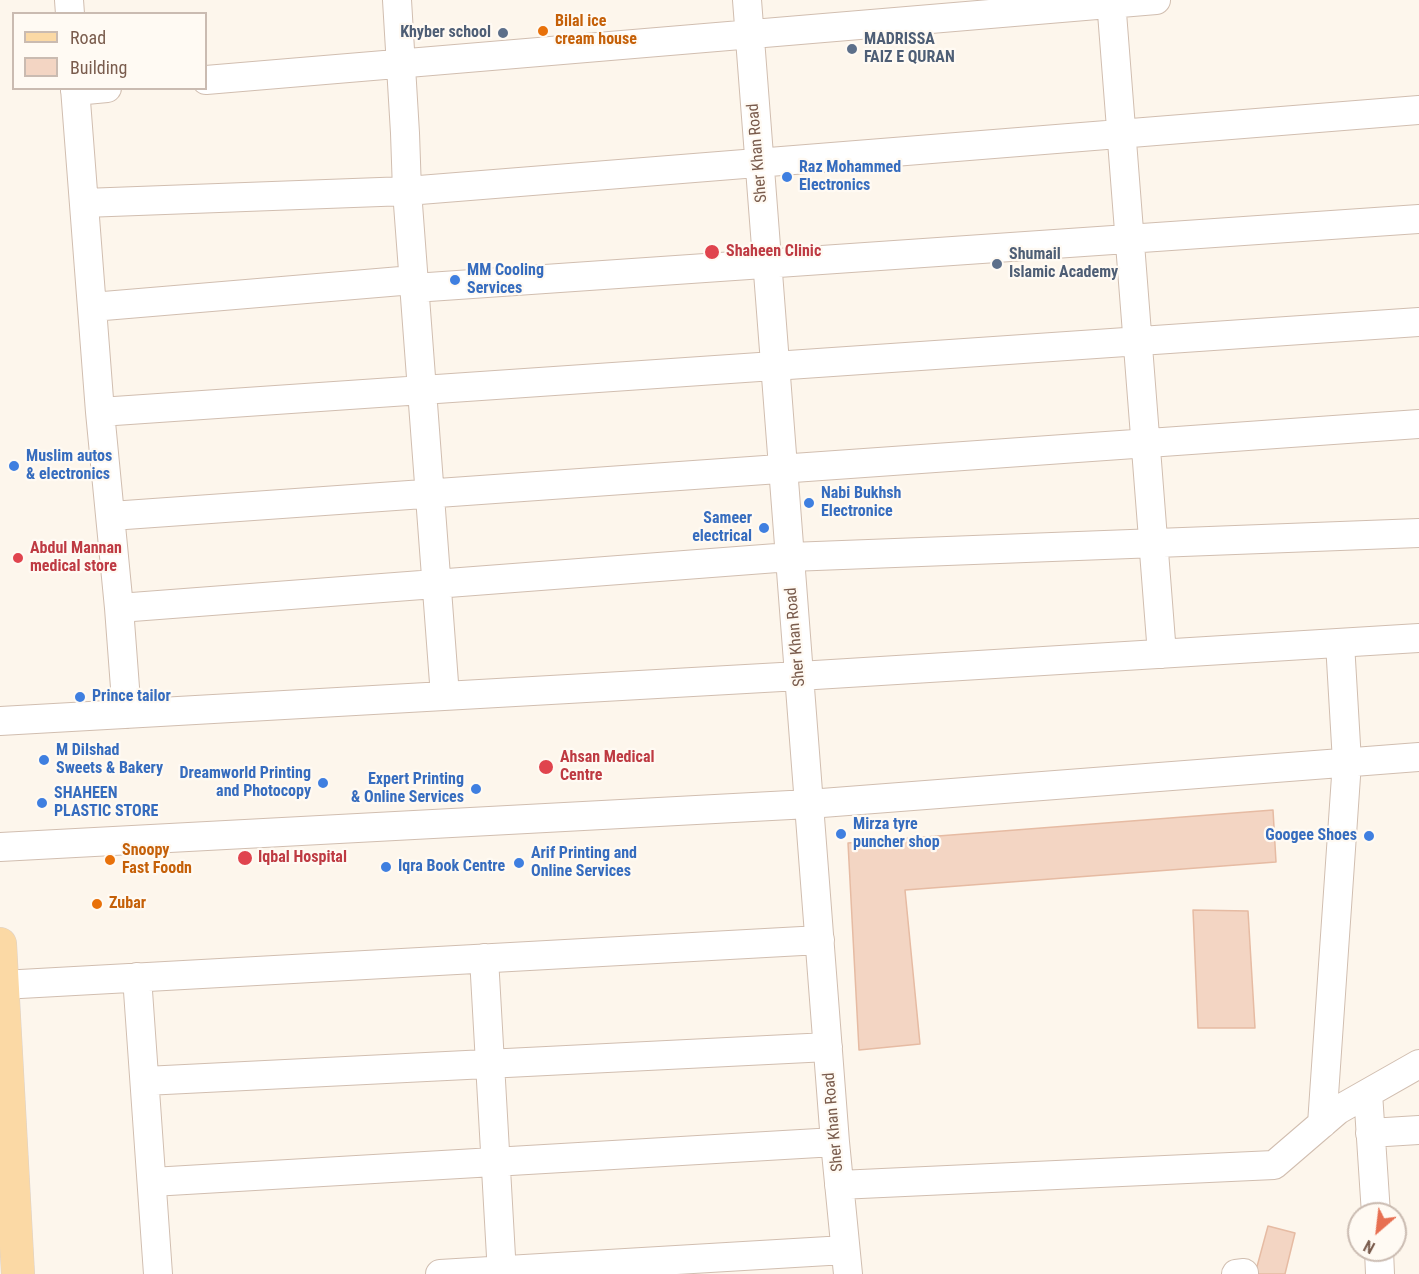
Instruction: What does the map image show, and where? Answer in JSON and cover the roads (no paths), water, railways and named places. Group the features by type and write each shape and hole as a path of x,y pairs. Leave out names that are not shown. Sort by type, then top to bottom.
{"main road":[{"path":"0,944 18,1274"}],"street":[{"path":"397,0 407,191 445,696"},
{"name":"Sher Khan Road","path":"747,0 846,1262"},
{"path":"207,80 1156,0"},
{"path":"1111,2 1162,654"},
{"path":"75,90 100,412 128,714"},
{"path":"84,203 407,191 1419,110"},
{"path":"92,307 1419,219"},
{"path":"100,412 1419,322"},
{"path":"111,516 1419,424"},
{"path":"119,608 790,557 1419,533"},
{"path":"0,721 1419,638"},
{"path":"1322,1124 1347,762 1340,643"},
{"path":"0,847 809,804 1419,757"},
{"path":"2,985 820,940"},
{"path":"484,958 502,1272"},
{"path":"137,977 158,1274"},
{"path":"145,1081 828,1047"},
{"path":"839,1185 1274,1165 1338,1110 1419,1064"},
{"path":"1368,1093 1375,1202"},
{"path":"1370,1133 1419,1130"},
{"path":"152,1182 835,1142"},
{"path":"440,1274 846,1262"},
{"path":"1236,1274 1244,1273"}],"place":[{"name":"Bilal ice cream house","path":"543,31"},
{"name":"Khyber school","path":"503,33"},
{"name":"MADRISSA FAIZ E QURAN","path":"852,49"},
{"name":"Raz Mohammed Electronics","path":"787,177"},
{"name":"Shaheen Clinic","path":"712,252"},
{"name":"Shumail Islamic Academy","path":"997,264"},
{"name":"MM Cooling Services","path":"455,280"},
{"name":"Muslim autos & electronics","path":"14,466"},
{"name":"Nabi Bukhsh Electronice","path":"809,503"},
{"name":"Sameer electrical","path":"764,528"},
{"name":"Abdul Mannan medical store","path":"18,558"},
{"name":"Prince tailor","path":"80,697"},
{"name":"M Dilshad Sweets & Bakery","path":"44,760"},
{"name":"Ahsan Medical Centre","path":"546,767"},
{"name":"Dreamworld Printing and Photocopy","path":"323,783"},
{"name":"Expert Printing & Online Services","path":"476,789"},
{"name":"SHAHEEN PLASTIC STORE","path":"42,803"},
{"name":"Mirza tyre puncher shop","path":"841,834"},
{"name":"Googee Shoes","path":"1369,836"},
{"name":"Iqbal Hospital","path":"245,858"},
{"name":"Snoopy Fast Foodn","path":"110,860"},
{"name":"Arif Printing and Online Services","path":"519,863"},
{"name":"Iqra Book Centre","path":"386,867"},
{"name":"Zubar","path":"97,904"}]}
